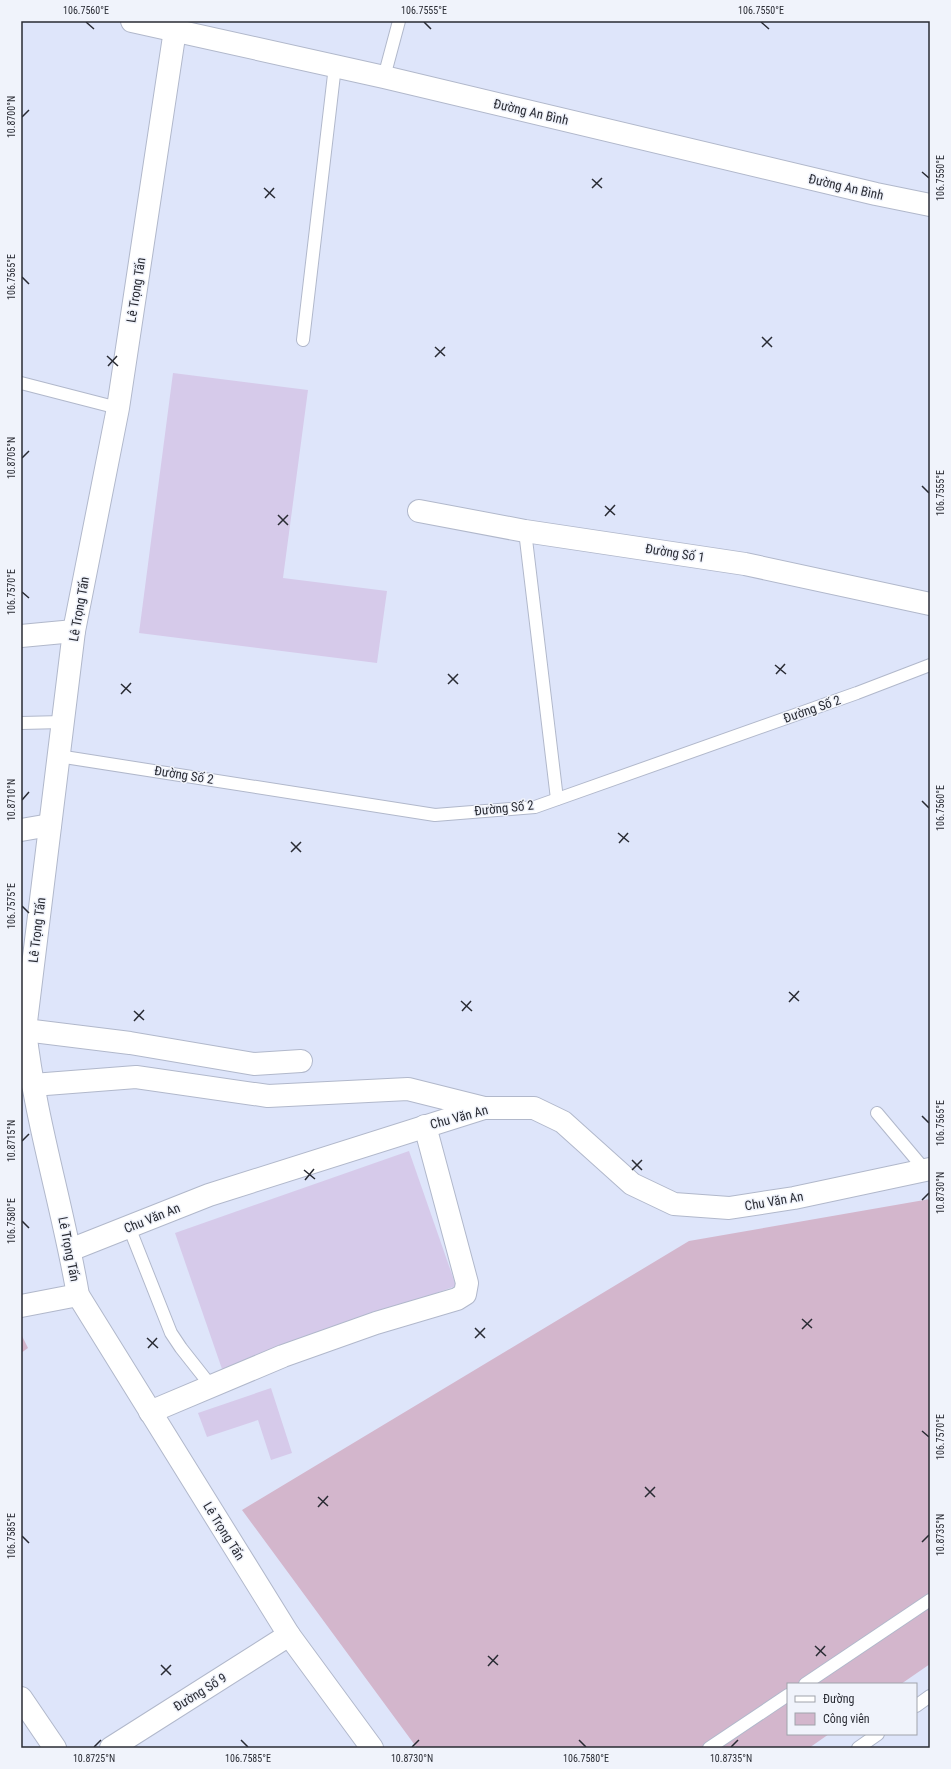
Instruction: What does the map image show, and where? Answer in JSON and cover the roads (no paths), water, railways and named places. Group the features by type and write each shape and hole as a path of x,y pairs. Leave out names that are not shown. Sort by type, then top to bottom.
{"street":[{"name":"Đường An Bình","path":"132,21 176,25 336,66 860,191 930,205"},
{"name":"Lê Trọng Tấn","path":"176,25 118,408 74,631 25,1030 28,1074 70,1250 78,1296 289,1635 372,1748"},
{"name":"Đường Số 1","path":"419,511 525,531 745,564 930,604"},
{"path":"21,636 74,631"},
{"path":"21,830 50,825"},
{"path":"25,1030 130,1043 254,1064 301,1061"},
{"path":"28,1074 136,1077 268,1096 408,1089 484,1108"},
{"name":"Chu Văn An","path":"70,1250 209,1195 484,1108 534,1108 563,1122 632,1184 674,1204 729,1208 794,1198 928,1170"},
{"path":"150,1412 283,1356 376,1323 457,1299 465,1294 467,1283 425,1126"},
{"path":"21,1306 78,1296"},
{"name":"Đường Số 9","path":"111,1748 289,1635"},
{"path":"21,1698 55,1748"}],"lane":[{"path":"384,77 399,21"},
{"path":"303,340 336,66"},
{"path":"22,387 118,408"},
{"path":"525,531 557,799"},
{"name":"Đường Số 2","path":"58,756 435,815 535,806 849,696 930,664"},
{"path":"21,723 63,722"},
{"path":"876,1113 928,1170"},
{"path":"129,1227 171,1333 211,1386"},
{"path":"806,1683 930,1600"},
{"path":"709,1748 787,1696"},
{"path":"917,1705 930,1696"},
{"path":"858,1748 877,1735"}]}
